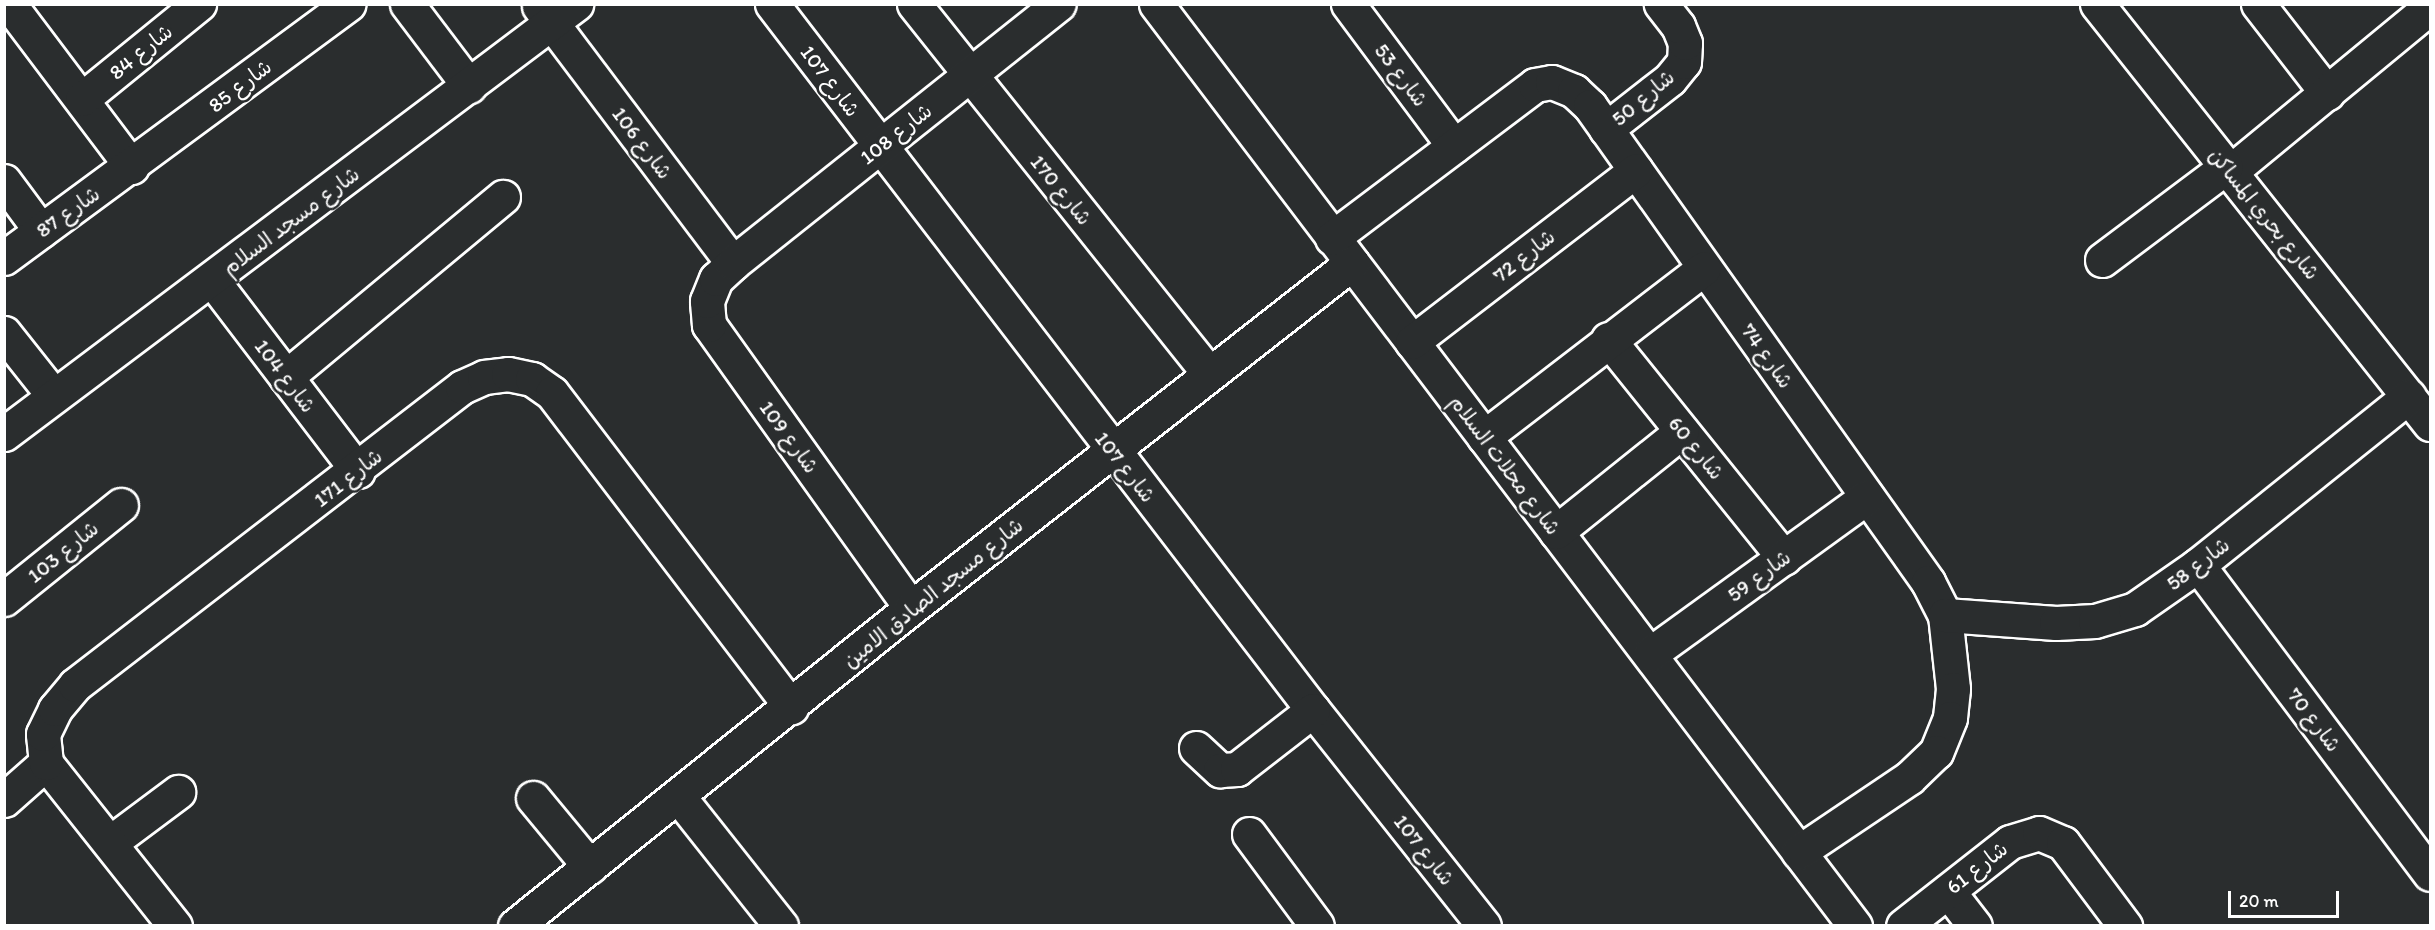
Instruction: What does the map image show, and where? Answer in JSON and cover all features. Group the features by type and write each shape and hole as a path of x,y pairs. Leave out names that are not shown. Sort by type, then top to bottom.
{"street":[{"name":"شارع 84","path":"82,99 199,4"},
{"name":"شارع 85","path":"132,167 349,4"},
{"path":"407,4 469,86"},
{"name":"شارع 107","path":"771,4 1313,710 1484,926"},
{"name":"شارع 170","path":"914,4 1209,374"},
{"name":"شارع 108","path":"733,263 1059,4"},
{"name":"شارع محلات السلام","path":"1156,4 1855,926"},
{"name":"شارع 53","path":"1348,4 1454,146"},
{"name":"شارع 50","path":"1606,129 1670,79 1684,62 1686,43 1678,26 1661,4"},
{"name":"شارع بحري المساكن","path":"2097,4 2430,424"},
{"path":"2258,4 2327,93"},
{"path":"2102,260 2228,169 2327,93 2430,7"},
{"path":"20,9 132,167"},
{"name":"شارع مسجد السلام","path":"4,434 213,281 469,86 555,11"},
{"name":"شارع 106","path":"555,11 733,263"},
{"name":"شارع 74","path":"1342,250 1454,146 1535,85 1552,82 1574,91 1606,129 1928,582 1945,615 1953,689 1950,718 1936,752 1909,778 1799,852"},
{"name":"شارع 87","path":"4,258 132,167"},
{"name":"شارع 72","path":"1412,342 1636,170"},
{"path":"4,181 41,231"},
{"path":"286,377 503,197"},
{"name":"شارع مسجد الصادق الامين","path":"515,926 791,708 911,608 1209,374 1342,250"},
{"name":"شارع 109","path":"733,263 716,279 707,301 709,325 911,608"},
{"path":"1484,437 1608,339 1704,268"},
{"name":"شارع 104","path":"213,281 358,471"},
{"path":"4,333 54,396"},
{"name":"شارع 60","path":"1608,339 1784,558"},
{"name":"شارع 171","path":"46,763 43,734 54,709 75,685 358,471 462,387 484,377 508,374 532,379 552,393 791,708"},
{"name":"شارع 58","path":"1945,615 2020,622 2095,621 2135,609 2198,565 2409,396"},
{"path":"1556,532 1682,431"},
{"name":"شارع 59","path":"1650,654 1867,497"},
{"name":"شارع 103","path":"4,599 121,505"},
{"name":"شارع 70","path":"2198,565 2430,874"},
{"path":"1196,748 1220,770 1237,769 1313,710"},
{"path":"4,800 46,763 111,842 175,926"},
{"path":"111,842 178,792"},
{"path":"678,796 781,926"},
{"path":"533,798 590,867"},
{"name":"شارع 61","path":"1903,926 2010,842 2039,833 2062,843 2125,926"},
{"path":"1250,834 1317,926"},
{"path":"1948,891 1975,926"}]}
